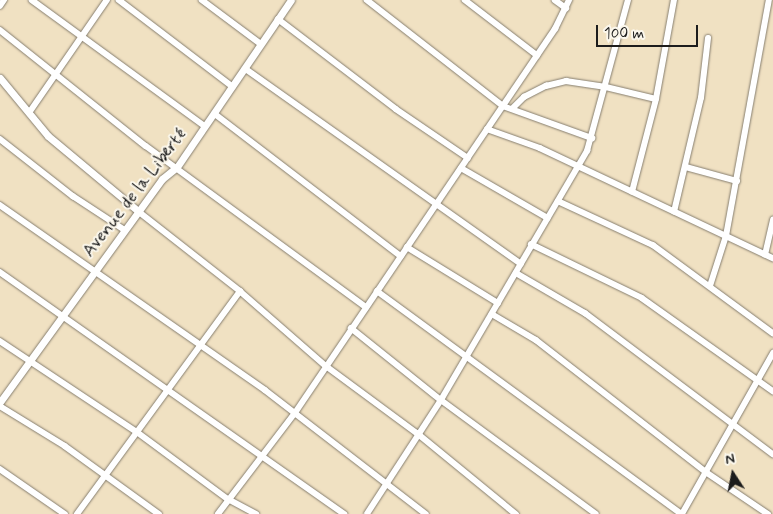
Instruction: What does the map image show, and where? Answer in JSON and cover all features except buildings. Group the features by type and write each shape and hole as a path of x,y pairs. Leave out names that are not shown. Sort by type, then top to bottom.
{"street":[{"path":"0,6 4,0"},
{"path":"32,0 205,126"},
{"path":"29,113 54,73 107,0"},
{"path":"119,0 233,87"},
{"path":"202,0 261,44"},
{"name":"Avenue de la Liberté","path":"0,402 162,179 177,167 246,69 291,0"},
{"path":"367,0 503,106 592,138"},
{"path":"464,0 538,55"},
{"path":"555,0 566,8"},
{"path":"218,514 295,413 538,55 569,0"},
{"path":"367,514 388,485 417,433 440,400 516,274 531,244 578,168 592,138 628,0"},
{"path":"632,192 656,99 674,0"},
{"path":"710,286 726,236 769,0"},
{"path":"278,19 396,109 468,158"},
{"path":"0,30 323,278 366,307"},
{"path":"674,212 686,168 701,98 708,38"},
{"path":"246,69 521,264"},
{"path":"0,78 48,136 138,211 240,291 326,366 417,433 516,514"},
{"path":"512,109 524,97 546,86 566,81 606,87 656,99"},
{"path":"215,114 401,256"},
{"path":"488,129 540,148 578,168 773,258"},
{"path":"0,139 73,196 125,230"},
{"path":"461,168 548,218"},
{"path":"686,168 736,181"},
{"path":"558,201 654,245 773,333"},
{"path":"0,205 200,344 295,413 426,514"},
{"path":"765,255 773,220"},
{"path":"531,244 642,298 773,391"},
{"path":"407,247 498,303"},
{"path":"0,272 344,514"},
{"path":"516,274 585,313 732,426 773,454"},
{"path":"77,514 240,291"},
{"path":"377,291 682,514 773,353"},
{"path":"492,314 536,340 580,372 611,400 706,472 768,514"},
{"path":"352,328 440,400 596,514"},
{"path":"0,341 28,362 137,432 228,499 256,514"},
{"path":"0,406 52,437 159,514"},
{"path":"0,469 66,514"}]}
